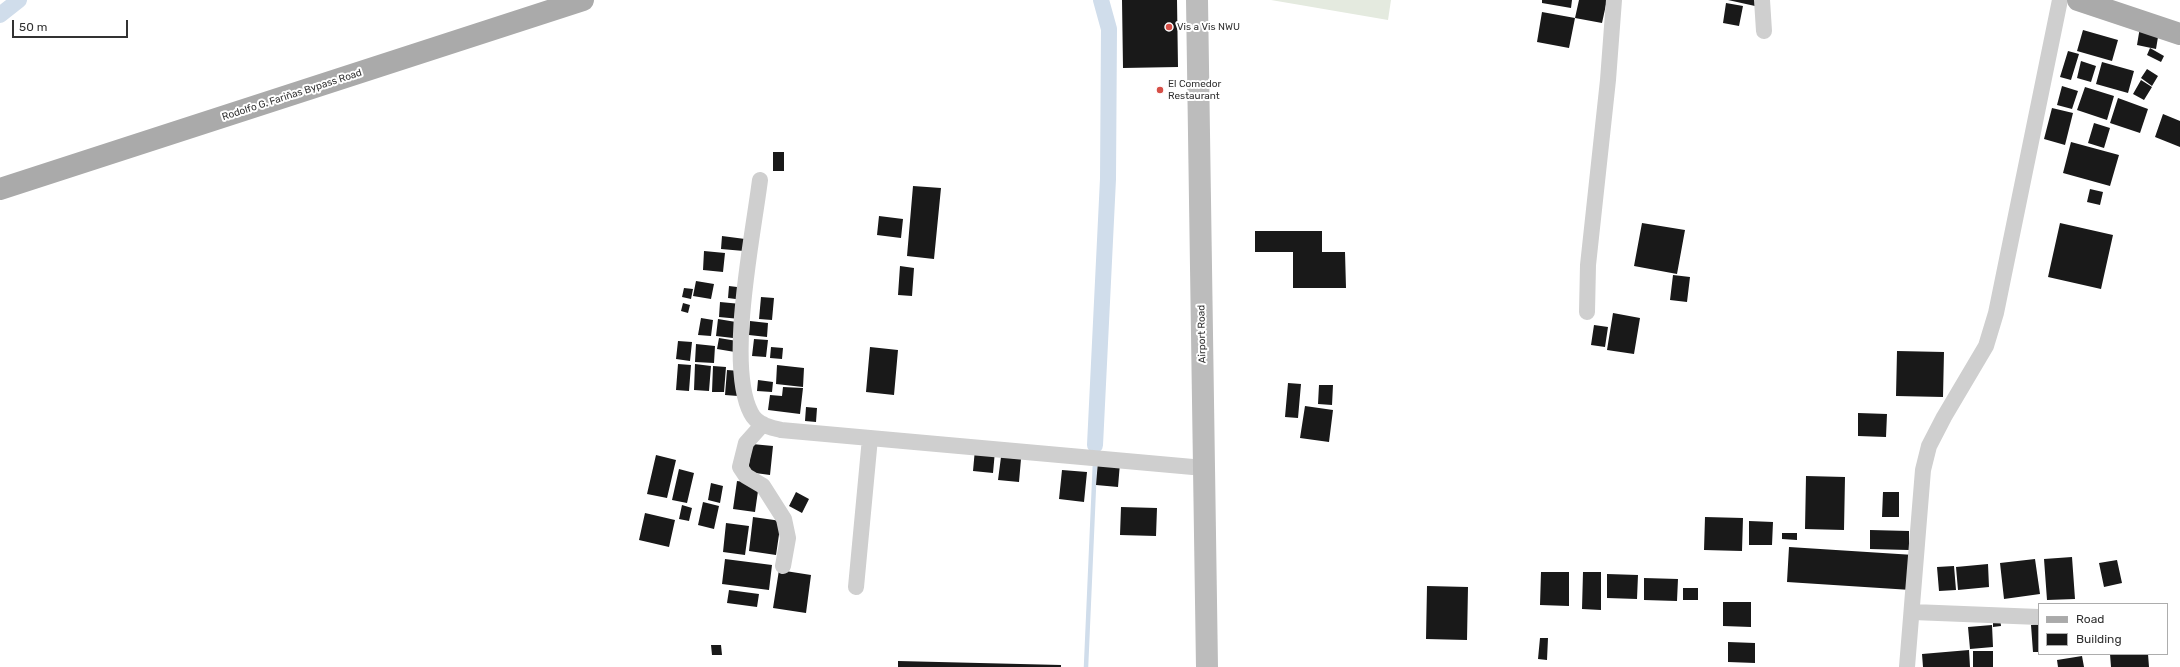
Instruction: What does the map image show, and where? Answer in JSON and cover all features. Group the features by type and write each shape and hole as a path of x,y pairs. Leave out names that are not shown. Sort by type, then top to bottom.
{"main road":[{"name":"Rodolfo G. Fariñas Bypass Road","path":"0,189 583,0"},
{"name":"Airport Road","path":"1197,0 1207,667"},
{"path":"2078,0 2180,34"}],"street":[{"path":"1587,312 1588,265 1607,95 1614,0"},
{"path":"1762,0 1764,31"},
{"path":"1907,667 1913,612 1923,470 1929,446 1986,346 1996,313 2060,0"},
{"path":"760,180 740,340 743,385 746,401 751,414 763,424 782,430 1204,468"},
{"path":"763,424 746,443 740,467 746,476 763,486 784,519 788,538 784,566"},
{"path":"856,587 870,438"},
{"path":"1913,612 2038,617"}],"shaded area":[{"path":"1271,0 1391,0 1388,20"}],"building":[{"path":"1122,0 1177,0 1178,67 1123,68"},
{"path":"1542,0 1572,0 1571,8 1542,3"},
{"path":"1579,0 1607,0 1602,23 1575,18"},
{"path":"1728,0 1756,0 1755,6"},
{"path":"1726,3 1743,6 1739,26 1723,23"},
{"path":"1542,12 1575,18 1569,48 1537,42"},
{"path":"2140,27 2159,31 2156,49 2137,45"},
{"path":"2083,30 2118,40 2112,61 2077,51"},
{"path":"2150,48 2164,56 2161,62 2147,55"},
{"path":"2068,51 2079,54 2071,80 2060,77"},
{"path":"2081,61 2096,66 2091,82 2077,78"},
{"path":"2102,62 2134,71 2128,93 2096,84"},
{"path":"2147,69 2158,76 2152,86 2141,78"},
{"path":"2141,80 2152,87 2144,100 2133,94"},
{"path":"2062,86 2078,91 2072,109 2057,105"},
{"path":"2085,87 2114,96 2107,120 2077,110"},
{"path":"2118,98 2148,109 2140,133 2110,123"},
{"path":"2052,108 2073,113 2065,145 2044,139"},
{"path":"2163,114 2180,121 2180,147 2155,137"},
{"path":"2094,123 2110,128 2104,148 2088,143"},
{"path":"2071,142 2119,155 2110,186 2063,173"},
{"path":"773,152 784,152 784,171 773,171"},
{"path":"913,186 941,188 934,259 907,256"},
{"path":"2090,189 2103,192 2100,205 2087,202"},
{"path":"879,216 903,219 901,238 877,235"},
{"path":"1642,223 1685,230 1677,274 1634,266"},
{"path":"2060,223 2113,235 2101,289 2048,277"},
{"path":"1255,231 1322,231 1322,252 1345,252 1346,288 1293,288 1293,252 1255,252"},
{"path":"722,236 745,239 744,251 721,249"},
{"path":"704,251 725,253 723,272 703,270"},
{"path":"900,266 914,268 912,296 898,295"},
{"path":"1673,275 1690,277 1687,302 1670,300"},
{"path":"696,281 714,284 711,299 693,296"},
{"path":"729,286 745,288 743,300 728,298"},
{"path":"684,288 693,289 691,299 682,297"},
{"path":"761,297 774,298 772,320 759,319"},
{"path":"720,302 741,304 740,319 719,317"},
{"path":"683,303 690,305 688,313 681,311"},
{"path":"1613,313 1640,318 1634,354 1607,350"},
{"path":"701,318 713,320 711,336 698,335"},
{"path":"718,319 736,322 733,338 716,336"},
{"path":"750,321 768,323 767,337 749,335"},
{"path":"1594,325 1608,327 1605,347 1591,345"},
{"path":"719,338 737,341 735,352 717,349"},
{"path":"754,339 768,340 766,357 752,356"},
{"path":"678,341 692,342 690,361 676,359"},
{"path":"696,344 715,346 714,363 695,362"},
{"path":"771,347 783,348 782,359 770,358"},
{"path":"870,347 898,350 894,395 866,392"},
{"path":"1897,351 1944,352 1943,397 1896,396"},
{"path":"678,364 691,365 689,391 676,390"},
{"path":"695,364 711,366 709,391 694,390"},
{"path":"777,365 804,368 803,387 776,384"},
{"path":"713,366 726,367 724,392 712,392"},
{"path":"727,370 740,371 738,396 725,395"},
{"path":"758,380 773,382 772,392 757,391"},
{"path":"1288,383 1301,384 1298,418 1285,417"},
{"path":"1319,385 1333,385 1332,405 1318,404"},
{"path":"783,387 803,388 800,414 768,410 770,395 782,396"},
{"path":"1305,406 1333,410 1329,442 1300,438"},
{"path":"806,407 817,408 816,422 805,421"},
{"path":"1858,413 1887,414 1886,437 1858,436"},
{"path":"752,444 773,446 770,475 748,472"},
{"path":"975,449 995,451 993,473 973,471"},
{"path":"656,455 676,460 667,498 647,494"},
{"path":"1001,457 1021,459 1019,482 998,480"},
{"path":"1098,461 1120,463 1118,487 1096,485"},
{"path":"679,469 694,473 687,503 672,500"},
{"path":"1062,470 1087,472 1084,502 1059,499"},
{"path":"1806,476 1845,477 1844,530 1805,529"},
{"path":"737,481 759,484 755,512 733,509"},
{"path":"711,483 723,486 720,503 708,500"},
{"path":"796,492 809,499 802,513 789,506"},
{"path":"1883,492 1899,492 1899,517 1882,517"},
{"path":"703,502 719,506 714,529 698,525"},
{"path":"682,505 692,508 689,521 679,519"},
{"path":"1121,507 1157,508 1156,536 1120,535"},
{"path":"645,513 675,520 669,547 639,540"},
{"path":"753,517 781,521 776,555 749,551"},
{"path":"1705,517 1743,518 1742,551 1704,550"},
{"path":"1749,521 1773,522 1772,545 1749,545"},
{"path":"726,523 749,526 745,555 723,552"},
{"path":"1870,530 1909,531 1909,550 1870,549"},
{"path":"1782,533 1797,533 1797,540 1782,539"},
{"path":"1789,547 1914,555 1911,590 1787,582"},
{"path":"2072,557 2075,599 2047,600 2044,559"},
{"path":"725,559 772,565 769,590 722,584"},
{"path":"2035,559 2040,594 2004,599 2000,563"},
{"path":"2117,560 2122,583 2104,587 2099,563"},
{"path":"1988,564 1989,587 1958,590 1956,567"},
{"path":"1954,566 1956,590 1939,591 1937,567"},
{"path":"779,570 811,575 806,613 773,608"},
{"path":"1541,572 1569,572 1569,606 1540,605"},
{"path":"1583,572 1601,572 1601,610 1582,609"},
{"path":"1607,574 1638,575 1637,599 1607,598"},
{"path":"1644,578 1678,579 1677,601 1644,600"},
{"path":"1427,586 1468,587 1467,640 1426,639"},
{"path":"1683,588 1698,588 1698,600 1683,600"},
{"path":"729,590 759,594 757,607 727,603"},
{"path":"1723,602 1751,602 1751,627 1723,626"},
{"path":"2000,617 2001,626 1993,627 1993,618"},
{"path":"2038,624 2038,652 2033,652 2031,625"},
{"path":"1992,625 1993,647 1970,649 1968,627"},
{"path":"1540,638 1548,638 1547,660 1538,659"},
{"path":"1728,642 1755,643 1755,663 1728,662"},
{"path":"711,645 721,645 722,655 712,655"},
{"path":"1969,650 1970,667 1923,667 1922,654"},
{"path":"1973,651 1993,651 1993,667 1973,667"},
{"path":"2110,655 2148,655 2149,667 2111,667"},
{"path":"2082,656 2084,667 2058,667 2057,660"},
{"path":"898,661 1061,665 1061,667 898,667"}],"waterway":[{"path":"0,15 19,0"},
{"path":"1095,445 1108,179 1109,29 1101,0"},
{"path":"1086,667 1095,462"}],"place":[{"name":"Vis a Vis NWU","path":"1169,27"},
{"name":"El Comedor Restaurant","path":"1160,90"}]}
